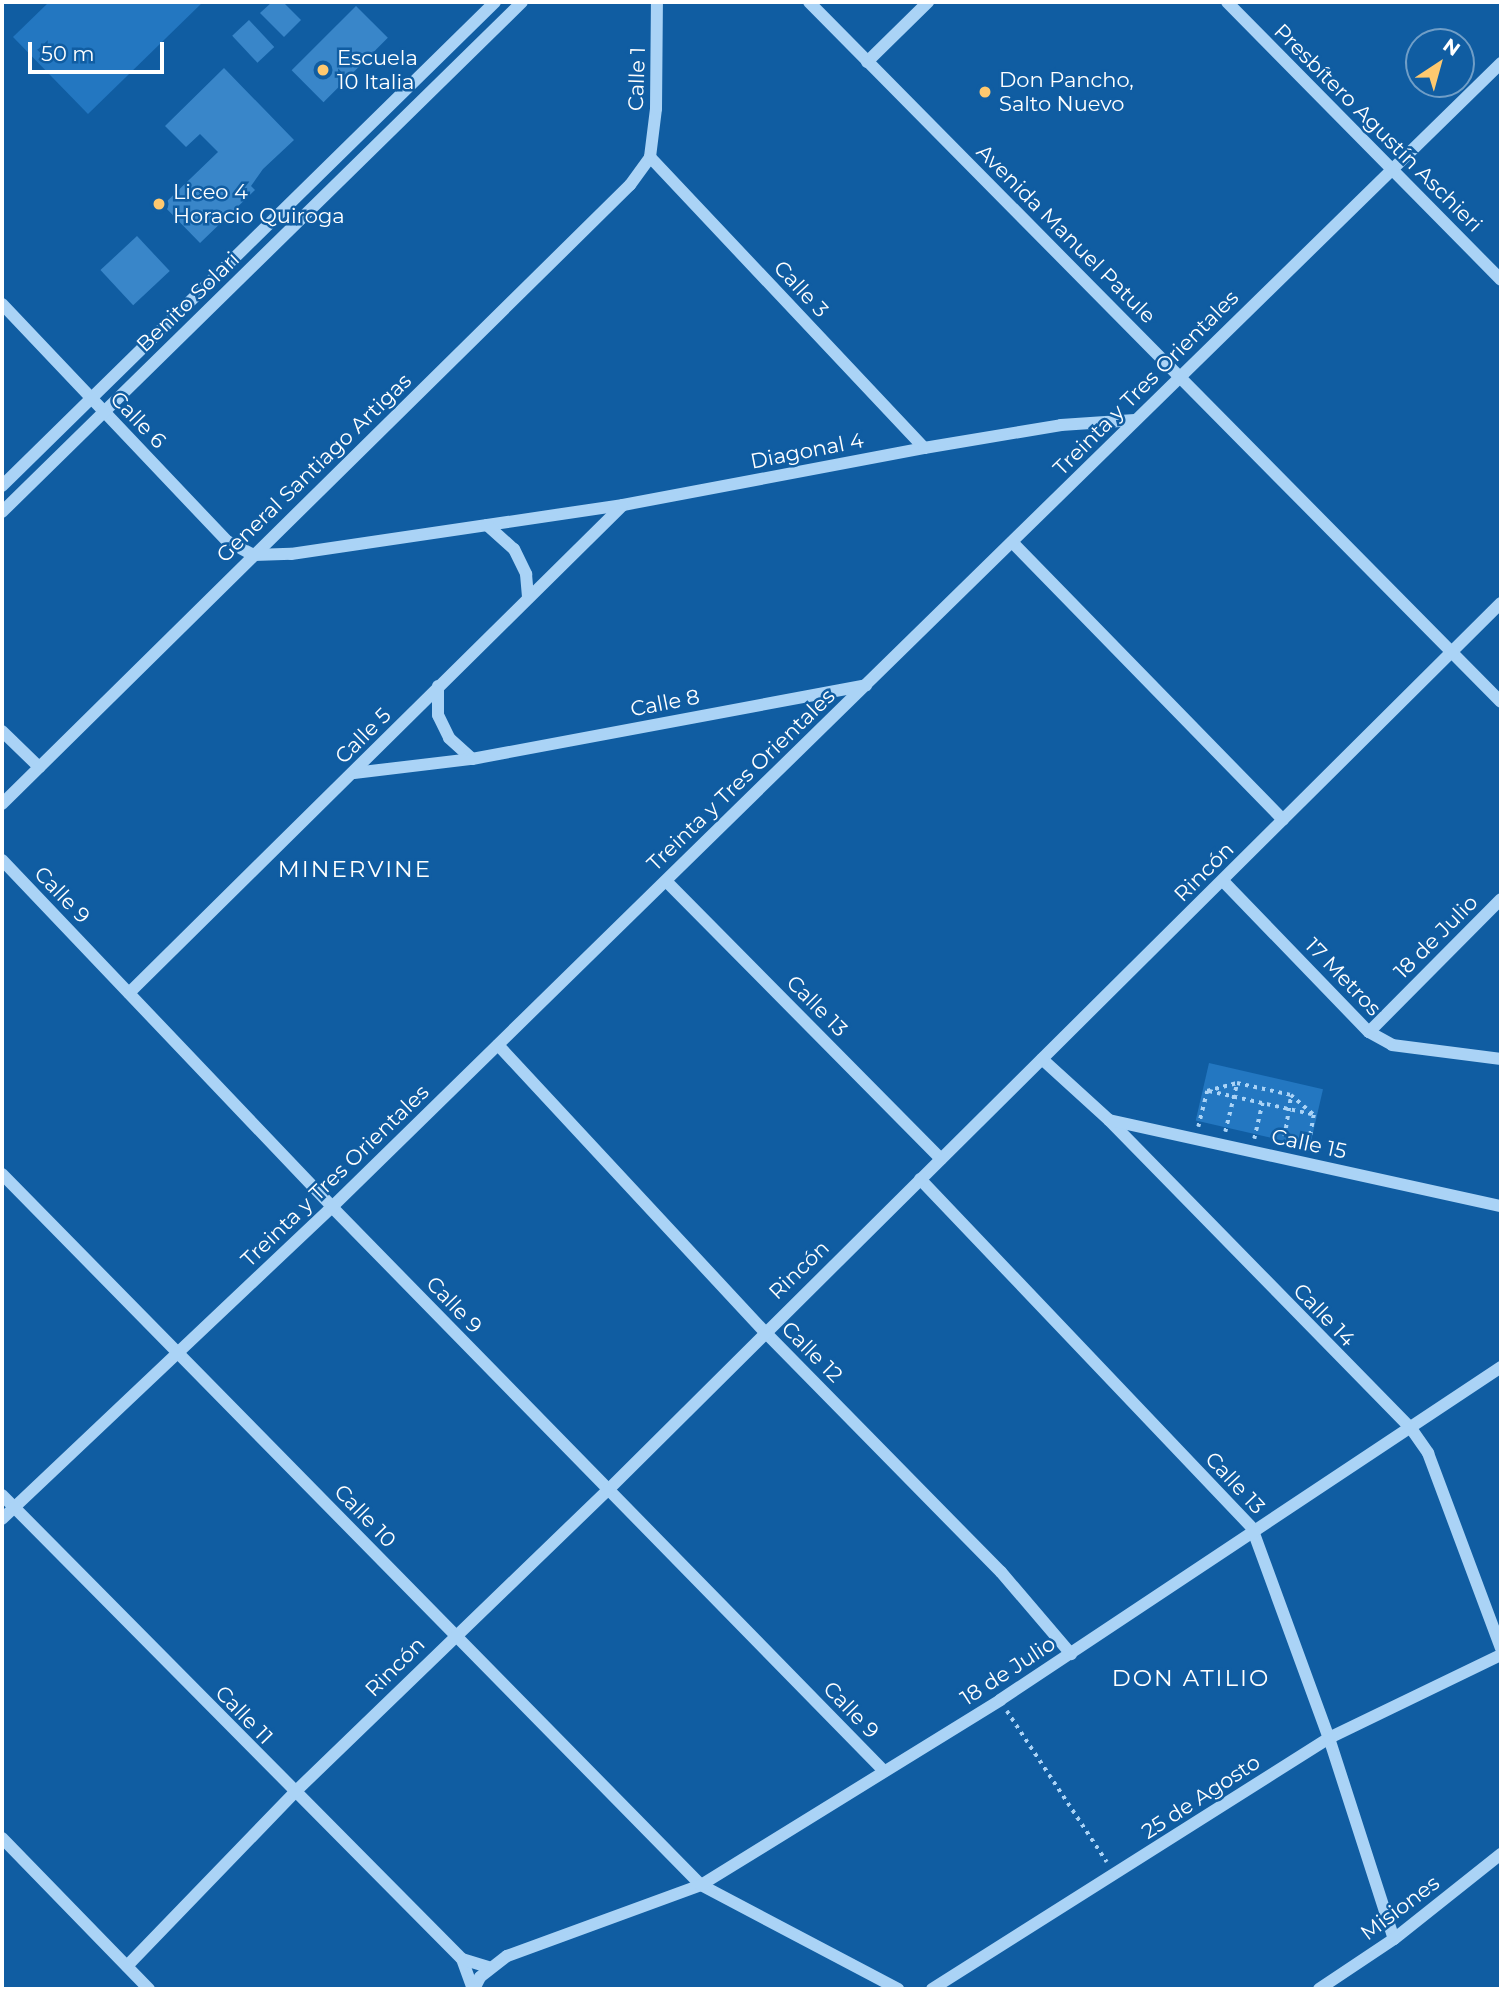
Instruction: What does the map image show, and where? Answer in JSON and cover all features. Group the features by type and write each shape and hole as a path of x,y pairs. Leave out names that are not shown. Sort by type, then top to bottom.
{"street":[{"name":"Benito Solari","path":"2,486 495,2"},
{"name":"Benito Solari","path":"2,512 522,2"},
{"name":"Calle 1","path":"650,157 656,109 657,2"},
{"name":"Avenida Manuel Patule","path":"809,2 1501,702"},
{"path":"867,62 928,2"},
{"name":"Presbítero Agustín Aschieri","path":"1227,2 1501,280"},
{"name":"Treinta y Tres Orientales","path":"2,1518 332,1208 1501,63"},
{"name":"Calle 3","path":"650,157 924,448"},
{"name":"General Santiago Artigas","path":"2,804 630,185 650,157"},
{"name":"Calle 6","path":"2,304 227,541 253,555"},
{"name":"Diagonal 4","path":"253,555 291,555 622,505 1061,425 1135,420"},
{"name":"Calle 5","path":"128,993 354,773 622,505"},
{"path":"487,525 514,549 526,574 528,598"},
{"path":"1012,542 1283,820"},
{"name":"Rincón","path":"127,1966 294,1793 608,1489 764,1331 1223,881 1451,650 1501,603"},
{"name":"Calle 8","path":"354,773 472,759 866,685"},
{"path":"438,687 438,715 449,738 472,759"},
{"path":"2,731 39,767"},
{"name":"Calle 9","path":"2,860 332,1208 884,1771"},
{"name":"Calle 13","path":"666,881 940,1159"},
{"name":"17 Metros","path":"1223,881 1369,1032 1392,1045 1501,1059"},
{"name":"18 de Julio","path":"1369,1032 1501,899"},
{"name":"Calle 12","path":"498,1045 764,1331 1001,1572 1071,1654"},
{"name":"Calle 14","path":"1042,1059 1109,1120 1410,1427 1428,1453 1501,1648"},
{"name":"Calle 15","path":"1109,1120 1501,1206"},
{"name":"Calle 10","path":"2,1174 701,1885 898,1989"},
{"name":"Calle 13","path":"920,1179 1252,1528 1328,1738 1394,1939"},
{"name":"18 de Julio","path":"473,1989 491,1968 507,1956 701,1885 1000,1700 1252,1528 1501,1367"},
{"name":"Calle 11","path":"2,1495 294,1793 462,1959 473,1989"},
{"name":"25 de Agosto","path":"932,1989 1328,1738 1501,1655"},
{"path":"2,1838 149,1989"},
{"name":"Misiones","path":"1319,1989 1394,1939 1501,1854"},
{"name":"Calle 11","path":"462,1959 491,1968"}],"path":[{"path":"1207,1091 1237,1083 1291,1095 1314,1115"},
{"path":"1222,1145 1237,1083"},
{"path":"1207,1091 1314,1115"},
{"path":"1194,1139 1207,1091"},
{"path":"1281,1158 1291,1095"},
{"path":"1252,1151 1262,1103"},
{"path":"1305,1163 1314,1115"},
{"path":"1000,1700 1115,1875"}],"shaded area":[{"path":"49,2 203,2 88,114 13,37"},
{"path":"1209,1063 1323,1089 1310,1147 1196,1120"}],"building":[{"path":"272,2 283,2 301,20 284,37 260,13"},
{"path":"356,6 388,38 323,102 292,70"},
{"path":"249,20 274,47 257,63 232,36"},
{"path":"224,68 294,140 263,169 251,186 255,190 200,243 163,205 218,152 200,134 186,147 165,126"},
{"path":"137,236 170,271 133,305 100,270"}],"place":[{"name":"Escuela 10 Italia","path":"323,70"},
{"name":"Don Pancho, Salto Nuevo","path":"985,92"},
{"name":"Liceo 4 Horacio Quiroga","path":"159,204"}],"district":[{"name":"MINERVINE","path":"355,869"},
{"name":"DON ATILIO","path":"1191,1678"}]}
